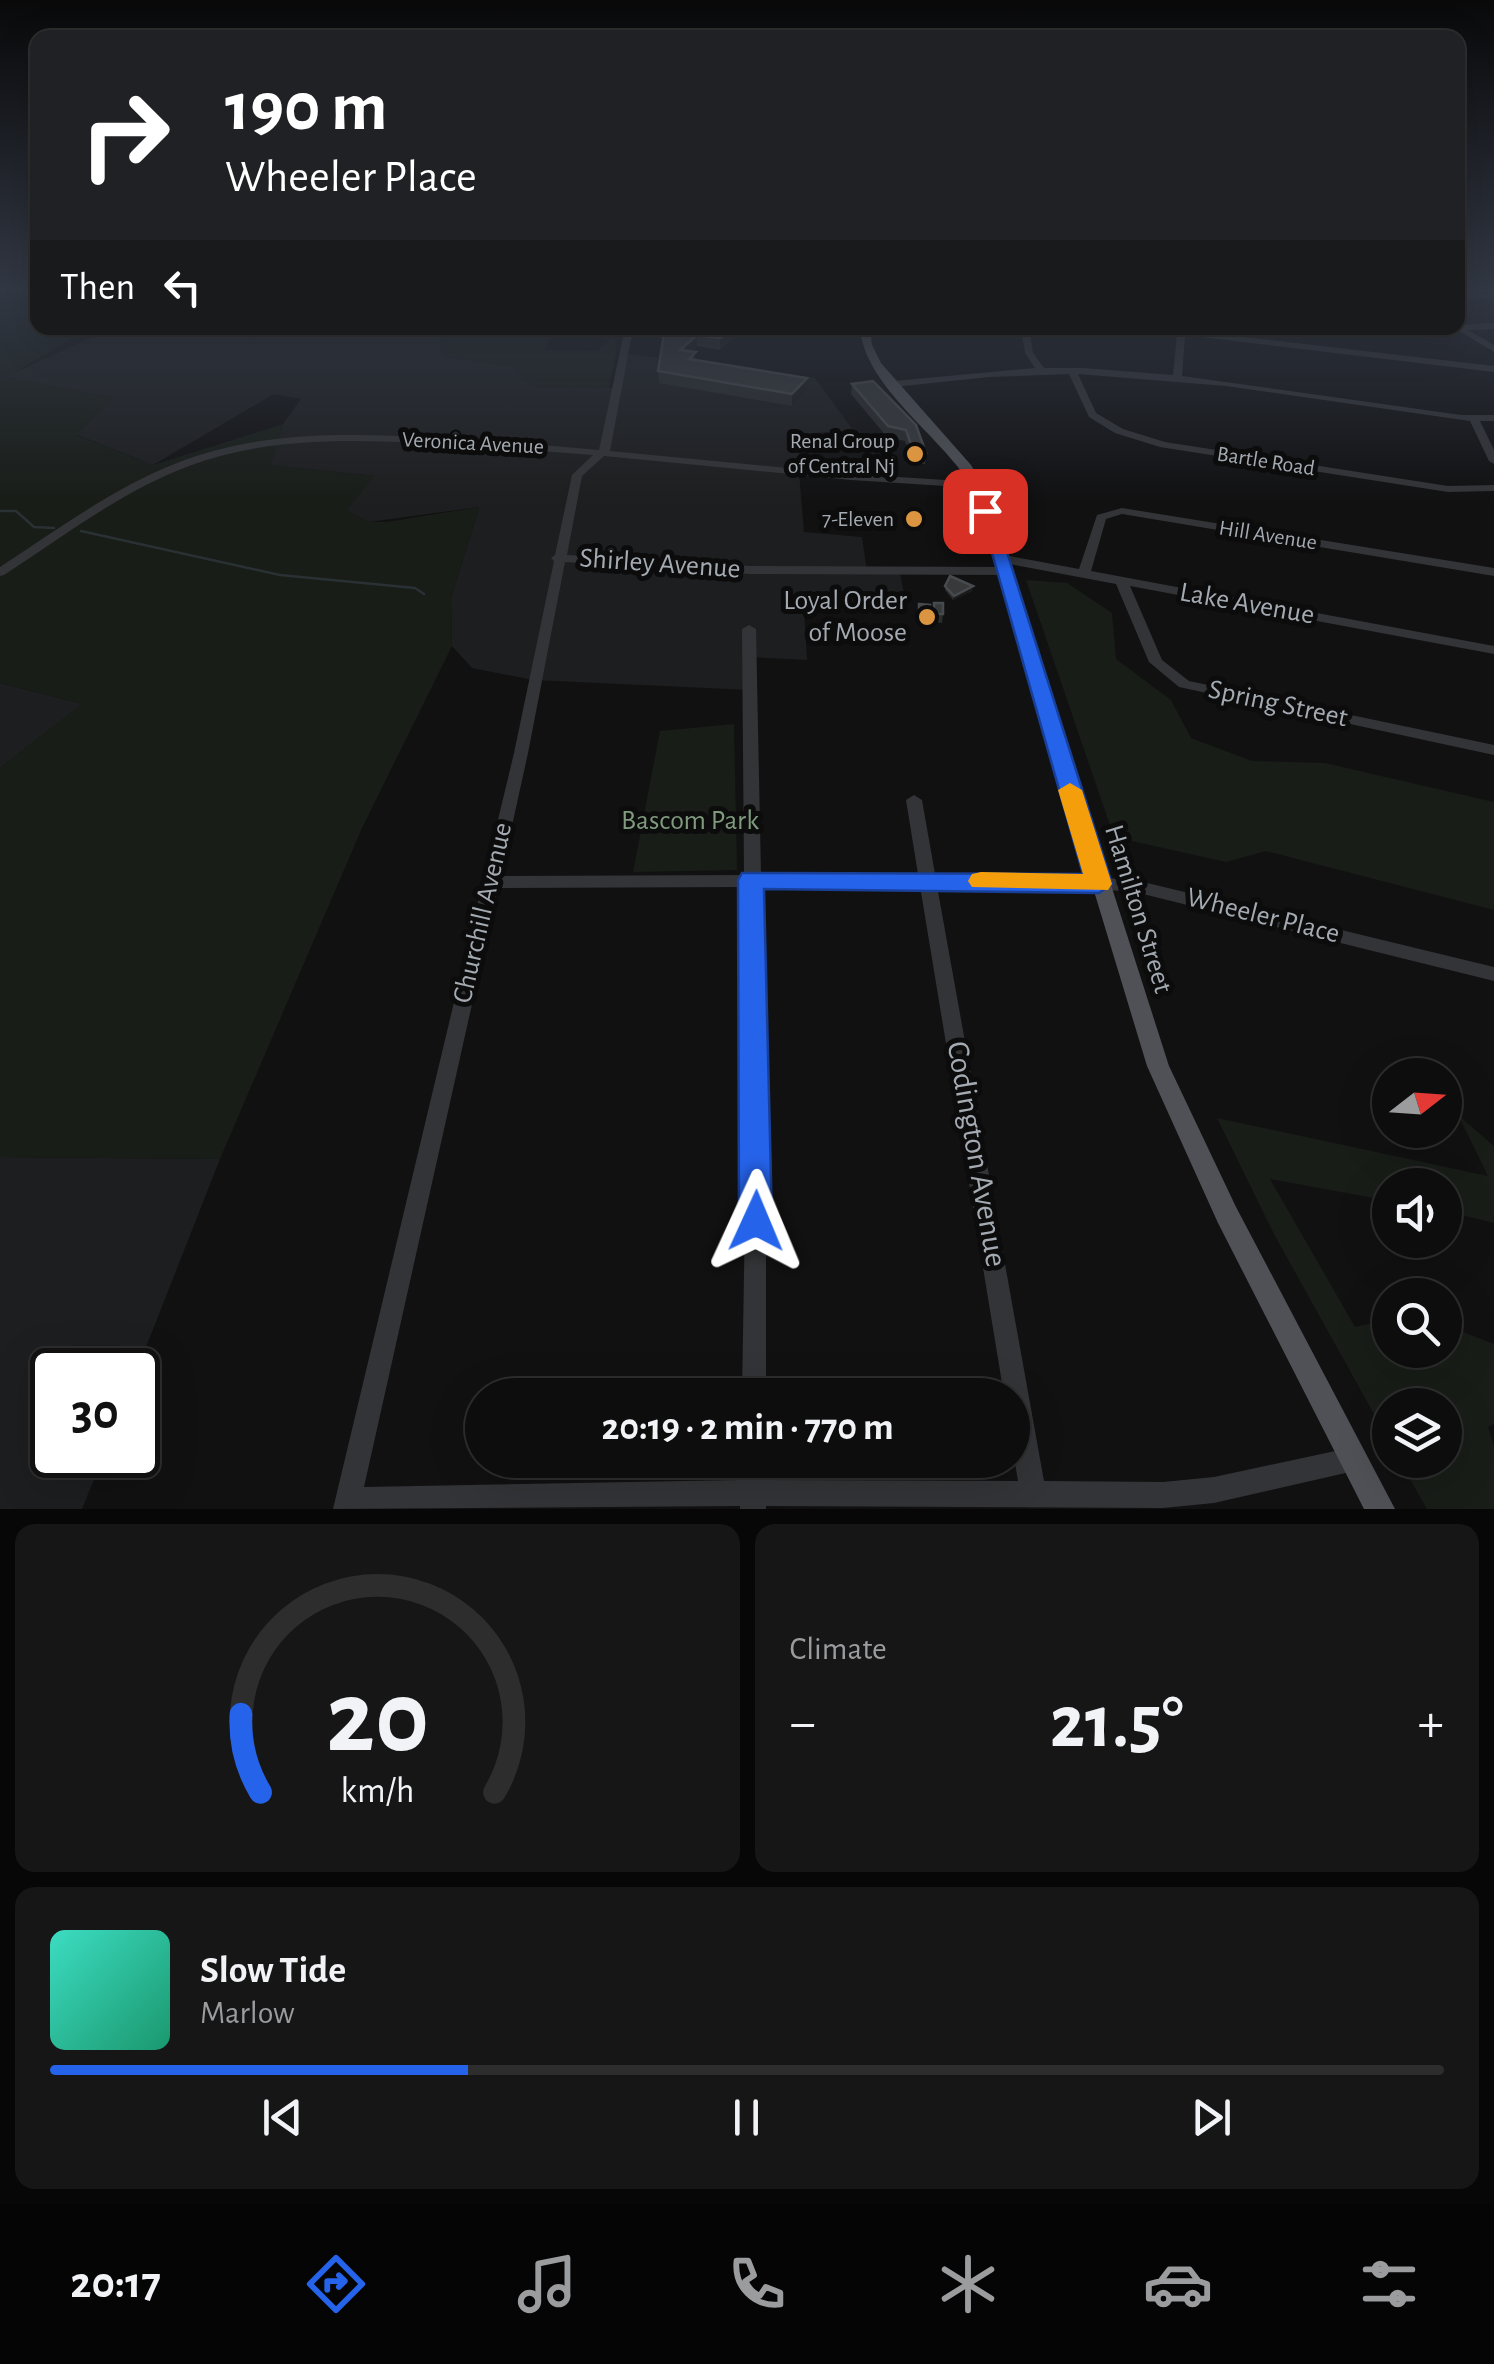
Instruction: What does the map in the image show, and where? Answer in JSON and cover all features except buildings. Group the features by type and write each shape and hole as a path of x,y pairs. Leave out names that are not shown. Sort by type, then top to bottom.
{"main road":[{"name":"Hamilton Street","path":"874,360 954,448 978,485 1158,1066 1227,1215 1380,1509"}],"street":[{"name":"Churchill Avenue","path":"347,1504 521,753 557,558 577,475 603,452 622,360"},
{"path":"1034,360 1041,371"},
{"path":"1177,379 1179,360"},
{"path":"1421,360 1494,369"},
{"path":"894,384 1072,371 1177,379 1474,420 1494,418"},
{"name":"Bartle Road","path":"1072,371 1092,415 1150,442 1448,489 1494,488"},
{"path":"1474,420 1494,461"},
{"name":"Veronica Avenue","path":"0,572 156,476 211,454 266,442 349,436 603,452 978,485"},
{"name":"Hill Avenue","path":"1084,573 1101,517 1122,511 1494,572"},
{"name":"Shirley Avenue","path":"557,558 750,570 1001,564"},
{"name":"Lake Avenue","path":"1001,564 1084,573 1494,650"},
{"name":"Spring Street","path":"1122,580 1156,662 1184,684 1494,750"},
{"path":"749,630 756,1151 754,1378"},
{"name":"Codington Avenue","path":"914,800 1035,1502"},
{"name":"Wheeler Place","path":"489,882 928,880 1099,884 1162,890 1494,974"},
{"path":"347,1504 1035,1502 1214,1490 1354,1460"}],"shaded area":[{"path":"41,360 473,360 512,366 532,386 616,388 621,360 679,360 815,378 853,430 815,433 799,472 804,532 862,537 867,572 900,573 907,609 804,611 807,660 748,657 750,690 533,680 472,668 452,646 451,598 479,507 369,522 345,510 374,476 270,465 283,424 301,399 274,394 153,465 75,434 113,398 5,377"},
{"path":"0,683 83,704 0,768"},
{"path":"0,1157 220,1159 146,1348 30,1348 30,1478 95,1478 82,1509 0,1509"}],"green space":[{"path":"0,360 35,360 7,377 114,398 76,435 153,465 283,424 271,465 375,476 346,510 369,522 479,507 451,598 452,646 362,828 220,1159 0,1157 0,768 82,704 0,683"},
{"path":"473,360 614,360 609,388 532,386 512,366"},
{"path":"1026,580 1067,583 1112,613 1116,659 1171,700 1191,738 1252,761 1325,763 1494,802 1494,910 1266,851 1226,862 1114,837"},
{"name":"Bascom Park","path":"734,724 737,870 633,872 660,731"},
{"path":"1217,1118 1451,1168 1372,1168 1372,1198 1270,1179 1355,1327 1372,1323 1372,1368 1462,1368 1462,1332 1494,1344 1494,1424 1488,1427 1494,1446 1494,1509 1427,1509 1409,1478 1462,1478 1462,1388 1372,1388 1372,1411 1275,1236"},
{"path":"1462,1118 1494,1146 1494,1223 1462,1215 1462,1170 1488,1176"}],"waterway":[{"path":"0,511 16,511 34,527 54,528"},
{"path":"81,531 280,575 415,588 424,594"}],"slow traffic":[{"path":"981,881 1099,884 1070,790"}],"place":[{"name":"Renal Group of Central Nj","path":"915,454"},
{"name":"7-Eleven","path":"914,519"},
{"name":"Loyal Order of Moose","path":"927,617"}],"route":[{"path":"756,1221 751,880 1099,884 985,511"}]}
